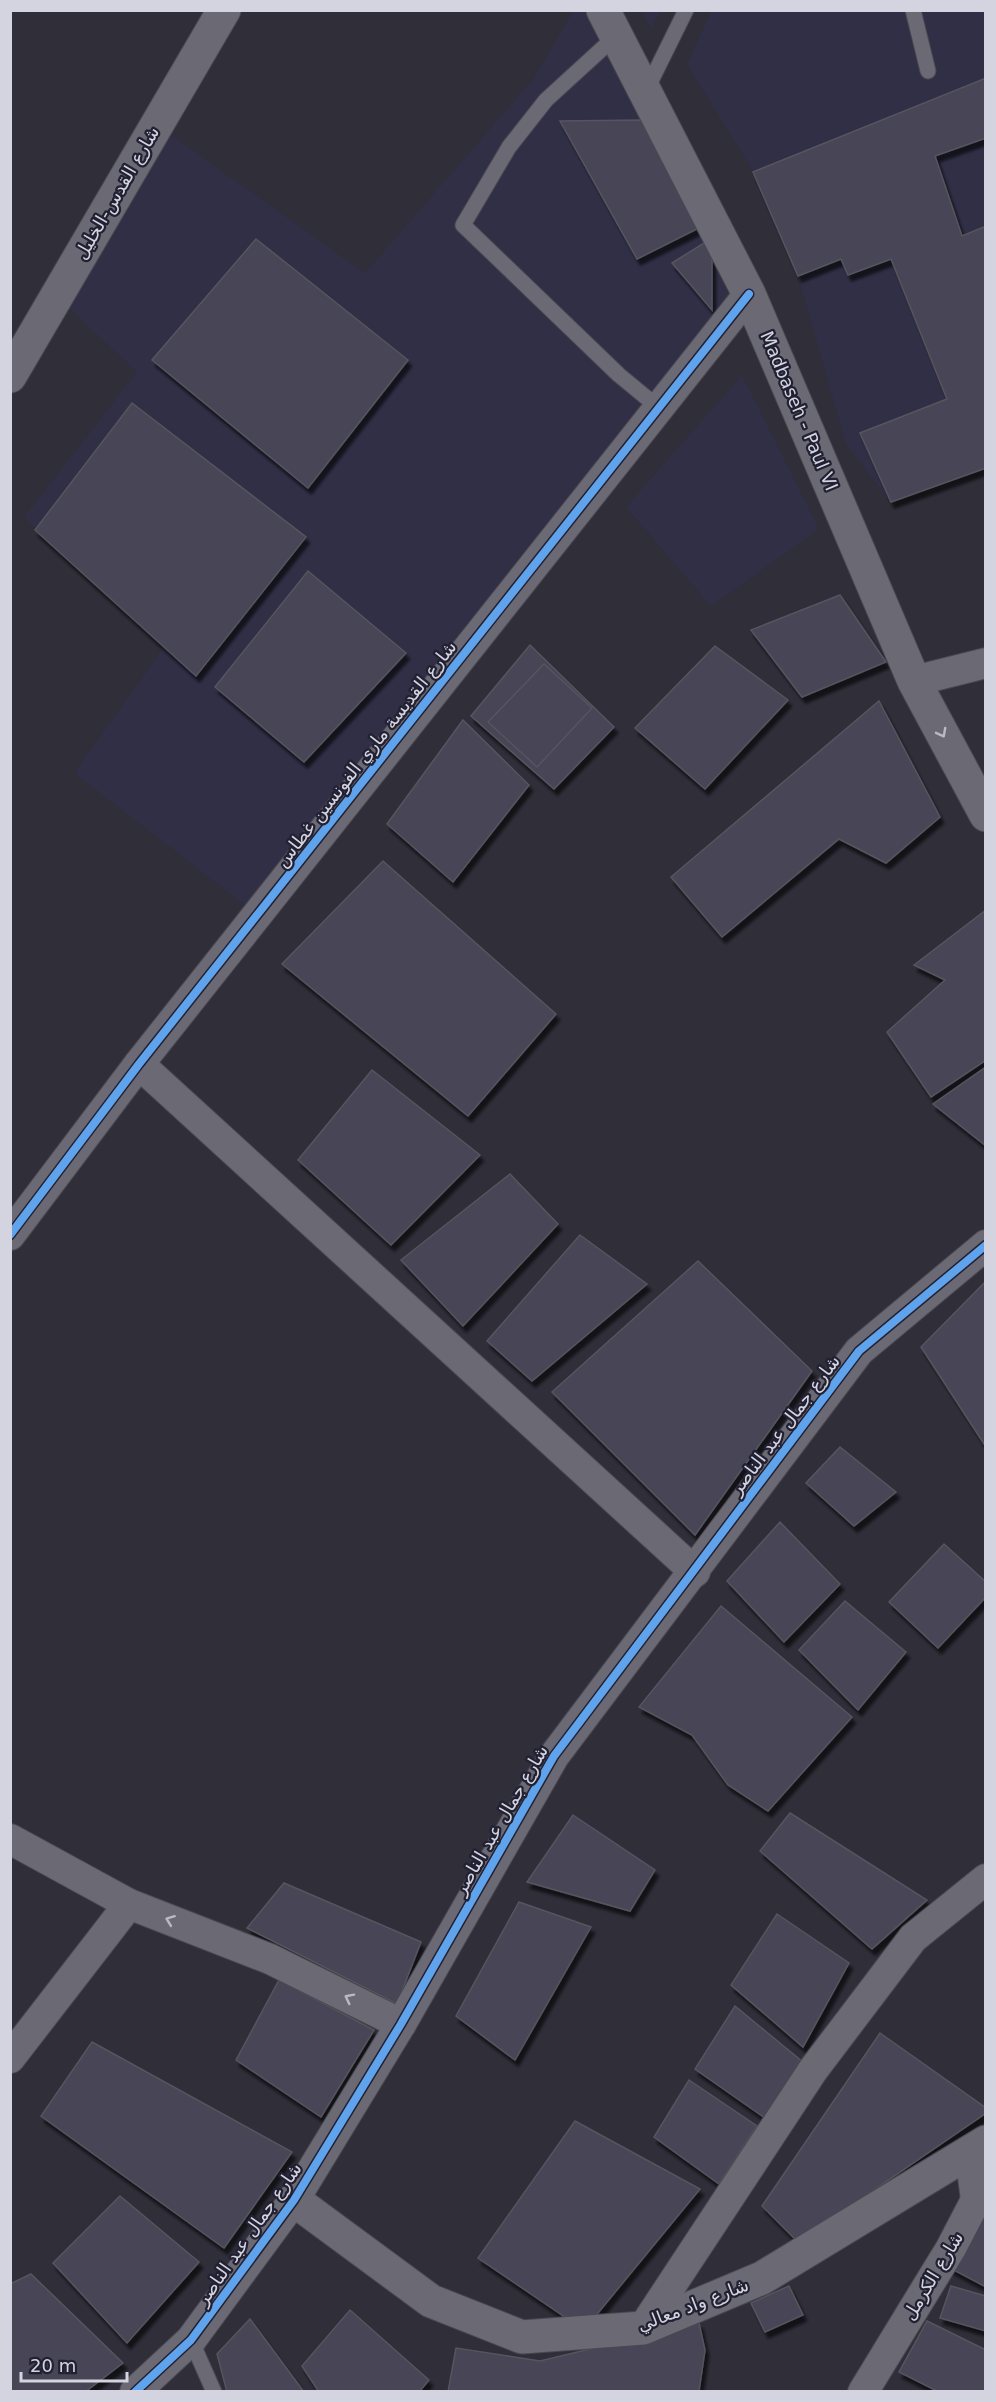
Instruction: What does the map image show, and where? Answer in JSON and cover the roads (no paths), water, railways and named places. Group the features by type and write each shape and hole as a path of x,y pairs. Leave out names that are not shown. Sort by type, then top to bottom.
{"street":[{"name":"شارع القدس-الخليل","path":"14,363 224,10"},
{"name":"Madbaseh - Paul VI","path":"610,23 749,294 914,681 986,815"},
{"name":"شارع القديسة ماري الفونسين غطاس","path":"10,1235 139,1064 749,294"},
{"path":"914,681 986,663"},
{"path":"139,1064 695,1572"},
{"name":"شارع جمال عبد الناصر","path":"135,2391 191,2340 294,2200 401,2024 554,1756 695,1572 859,1351 986,1245"},
{"path":"10,1839 129,1904 270,1959 401,2024"},
{"path":"643,2328 813,2070 913,1938 986,1879"},
{"path":"10,2058 129,1904"},
{"name":"شارع واد معالي","path":"294,2200 431,2301 522,2337 643,2328 762,2278 978,2147"},
{"name":"شارع الكرمل","path":"863,2391 951,2248 976,2200 978,2147"}],"lane":[{"path":"645,92 686,10"},
{"path":"913,10 928,71"},
{"path":"610,23 509,147 463,225 620,375 659,408"},
{"path":"191,2340 214,2391"}]}
